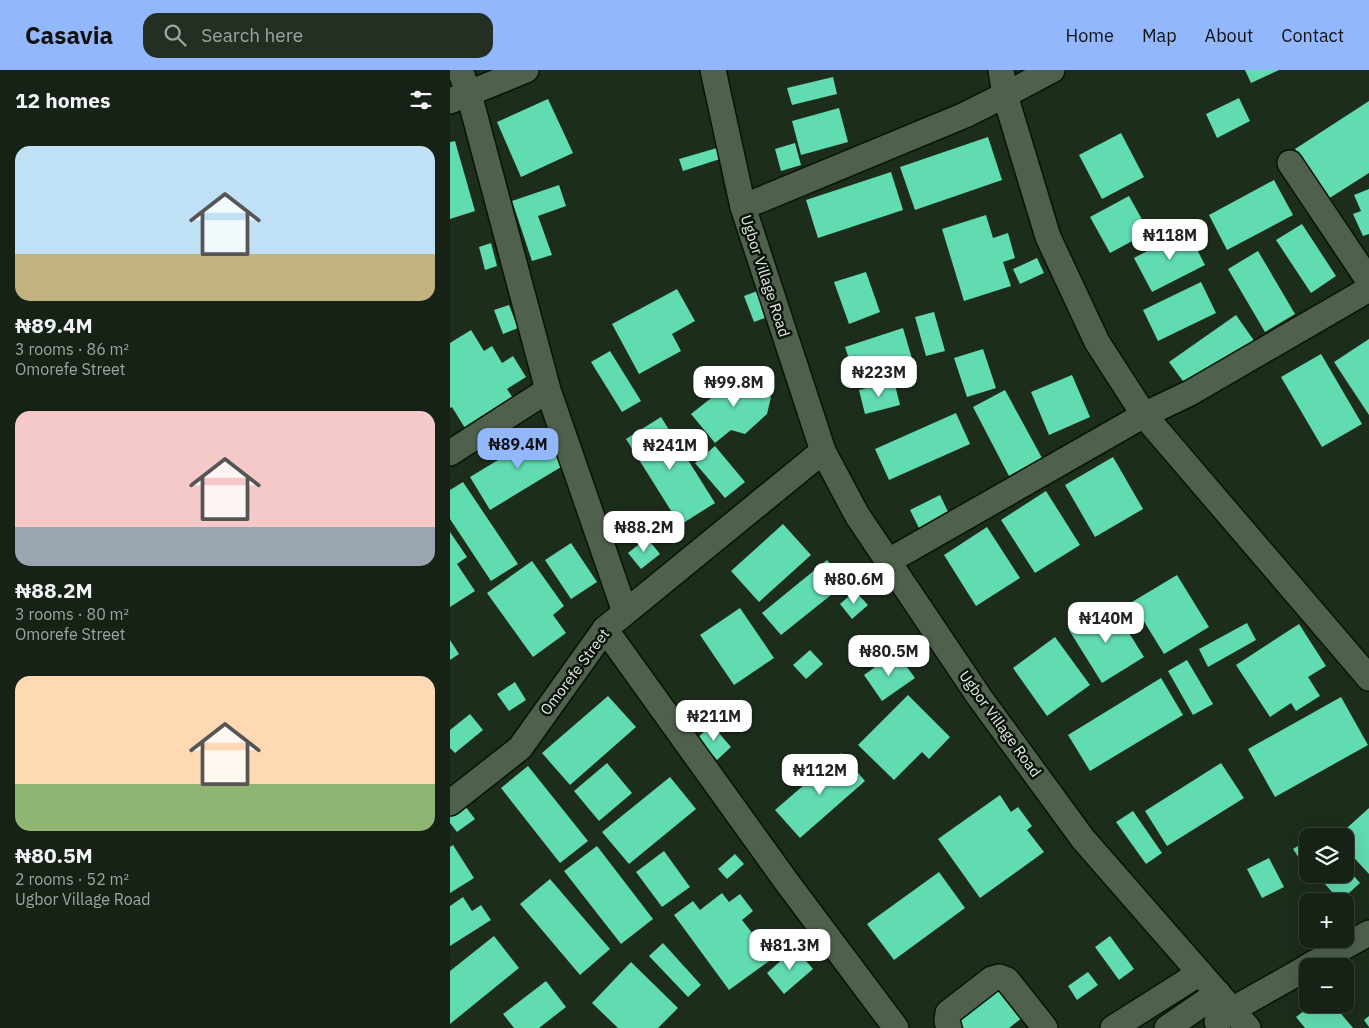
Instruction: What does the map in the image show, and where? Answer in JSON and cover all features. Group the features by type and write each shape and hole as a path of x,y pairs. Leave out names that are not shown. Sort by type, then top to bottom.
{"street":[{"path":"460,70 459,97 548,390 625,612"},
{"path":"459,97 526,70"},
{"name":"Ugbor Village Road","path":"713,70 743,207 822,451 857,515 980,698 1083,839 1218,1011 1248,1028"},
{"path":"1001,70 1005,96 1048,237 1097,342 1144,415 1369,678"},
{"path":"743,207 956,119 1005,96 1052,70"},
{"path":"1290,164 1369,281"},
{"path":"887,562 1144,415 1190,393 1369,289"},
{"path":"450,453 548,390"},
{"name":"Omorefe Street","path":"450,803 520,748 605,629 822,451"},
{"path":"605,629 786,881 896,1028"},
{"path":"1324,958 1369,933"},
{"path":"1167,1028 1218,1011 1299,971"},
{"path":"949,1028 947,1021 948,1013 992,979 999,977 1007,980 1045,1028"},
{"path":"1113,1028 1191,978"}],"building":[{"path":"1245,70 1279,70 1251,83"},
{"path":"833,77 837,94 792,105 787,88"},
{"path":"1239,98 1250,121 1217,138 1206,114"},
{"path":"548,99 573,153 521,177 497,122"},
{"path":"1369,101 1369,173 1328,199 1295,149"},
{"path":"839,108 848,142 801,155 792,121"},
{"path":"1121,133 1144,177 1102,199 1079,155"},
{"path":"988,137 1002,180 915,210 900,167"},
{"path":"455,141 475,211 450,219 450,142"},
{"path":"795,143 801,165 781,171 775,149"},
{"path":"717,148 720,159 683,171 679,159"},
{"path":"891,172 903,210 818,238 806,200"},
{"path":"1274,180 1293,215 1227,250 1209,215"},
{"path":"559,185 566,206 538,216 552,255 532,261 512,201"},
{"path":"1369,189 1369,234 1363,236 1353,214 1361,211 1354,195"},
{"path":"1129,196 1149,232 1110,253 1090,217"},
{"path":"986,215 993,238 1008,233 1015,258 1003,262 1011,286 964,301 942,229"},
{"path":"1302,224 1336,276 1311,293 1276,240"},
{"path":"1187,230 1205,265 1152,292 1134,258"},
{"path":"491,243 497,266 485,270 479,247"},
{"path":"1258,251 1295,314 1265,332 1228,269"},
{"path":"1037,258 1044,273 1020,284 1013,269"},
{"path":"866,272 880,312 849,324 834,282"},
{"path":"1201,282 1216,313 1158,341 1143,310"},
{"path":"677,289 695,321 672,334 681,351 639,374 612,324"},
{"path":"760,290 770,316 754,322 744,296"},
{"path":"509,305 518,328 503,334 494,310"},
{"path":"934,312 945,351 926,356 915,317"},
{"path":"1236,315 1255,342 1188,388 1169,362"},
{"path":"903,328 913,362 856,380 845,347"},
{"path":"471,330 484,351 492,346 502,363 513,356 526,377 507,389 513,398 465,428 452,407 450,408 450,343"},
{"path":"1369,339 1369,415 1334,362"},
{"path":"983,349 996,388 967,397 954,358"},
{"path":"610,351 641,401 622,412 591,362"},
{"path":"1321,354 1362,424 1322,447 1281,377"},
{"path":"744,372 760,379 771,397 767,414 745,434 731,430 715,443 691,414"},
{"path":"1072,375 1090,417 1049,435 1031,392"},
{"path":"894,381 900,405 865,414 859,390"},
{"path":"1005,390 1042,458 1009,476 973,407"},
{"path":"956,413 970,444 889,480 875,449"},
{"path":"661,417 715,503 680,525 626,439"},
{"path":"546,431 566,464 490,510 470,477"},
{"path":"715,446 745,482 725,498 695,463"},
{"path":"1113,457 1143,509 1095,537 1065,485"},
{"path":"463,482 518,564 491,581 450,519 450,490"},
{"path":"1046,491 1080,545 1035,573 1001,520"},
{"path":"940,495 951,518 921,532 910,510"},
{"path":"783,524 811,555 759,602 731,571"},
{"path":"987,527 1020,578 976,606 944,555"},
{"path":"450,532 467,557 457,564 475,591 450,607"},
{"path":"647,538 660,554 641,569 628,553"},
{"path":"571,543 597,582 571,599 545,560"},
{"path":"827,560 846,583 781,635 762,613"},
{"path":"532,561 564,606 553,615 566,633 533,657 487,593"},
{"path":"1177,575 1209,627 1164,654 1132,602"},
{"path":"855,591 868,605 852,619 840,604"},
{"path":"1111,604 1144,657 1102,683 1069,630"},
{"path":"740,608 774,658 734,685 700,635"},
{"path":"1247,623 1256,640 1208,667 1199,649"},
{"path":"1299,624 1326,666 1308,677 1320,696 1296,711 1291,703 1270,717 1236,665"},
{"path":"1055,637 1090,685 1047,716 1013,668"},
{"path":"450,640 459,654 450,660"},
{"path":"810,650 823,664 806,679 793,665"},
{"path":"896,652 915,678 882,701 864,675"},
{"path":"1187,660 1213,704 1193,715 1168,671"},
{"path":"1161,678 1183,715 1090,771 1068,735"},
{"path":"515,682 526,700 509,711 497,694"},
{"path":"908,695 950,737 929,759 922,752 894,780 858,745"},
{"path":"608,696 636,727 570,785 542,753"},
{"path":"1341,697 1368,745 1275,797 1248,749"},
{"path":"470,714 483,730 455,753 450,748 450,730"},
{"path":"712,725 731,747 717,760 697,738"},
{"path":"841,753 865,781 800,838 775,810"},
{"path":"607,763 632,793 599,821 574,791"},
{"path":"1221,763 1244,798 1167,846 1145,811"},
{"path":"528,766 588,841 560,863 501,788"},
{"path":"670,777 696,809 629,864 602,832"},
{"path":"1000,795 1011,812 1018,807 1032,826 1027,830 1044,852 980,898 938,839"},
{"path":"465,806 475,819 457,832 450,823 450,817"},
{"path":"1369,808 1369,874 1354,858 1354,828 1347,828"},
{"path":"1133,811 1162,853 1146,864 1116,822"},
{"path":"453,845 474,878 450,893 450,847"},
{"path":"1299,845 1299,858 1293,849"},
{"path":"597,846 653,919 621,944 564,871"},
{"path":"664,851 690,887 662,907 636,872"},
{"path":"735,854 744,864 727,879 718,869"},
{"path":"1269,858 1284,887 1262,898 1247,869"},
{"path":"939,872 965,908 894,960 867,924"},
{"path":"1354,876 1360,883 1349,893 1333,893 1324,883 1354,883"},
{"path":"550,879 610,949 580,975 520,904"},
{"path":"722,893 729,902 740,894 753,911 742,920 760,943 765,940 776,956 729,990 674,915 693,901 700,910"},
{"path":"463,897 472,911 481,905 491,920 450,946 450,906"},
{"path":"494,936 519,968 450,1024 450,971"},
{"path":"1110,936 1134,969 1119,980 1095,947"},
{"path":"663,943 701,985 688,997 649,956"},
{"path":"795,948 813,969 784,994 767,973"},
{"path":"631,962 678,1008 658,1028 618,1028 592,1003"},
{"path":"1088,972 1098,985 1077,1000 1068,986"},
{"path":"546,981 566,1007 539,1028 514,1028 503,1014"},
{"path":"996,985 1022,1018 1009,1028 964,1028 955,1017"},
{"path":"1301,1013 1340,1013 1353,1028 1305,1028 1296,1017"},
{"path":"1369,1016 1369,1027 1364,1020"}]}
